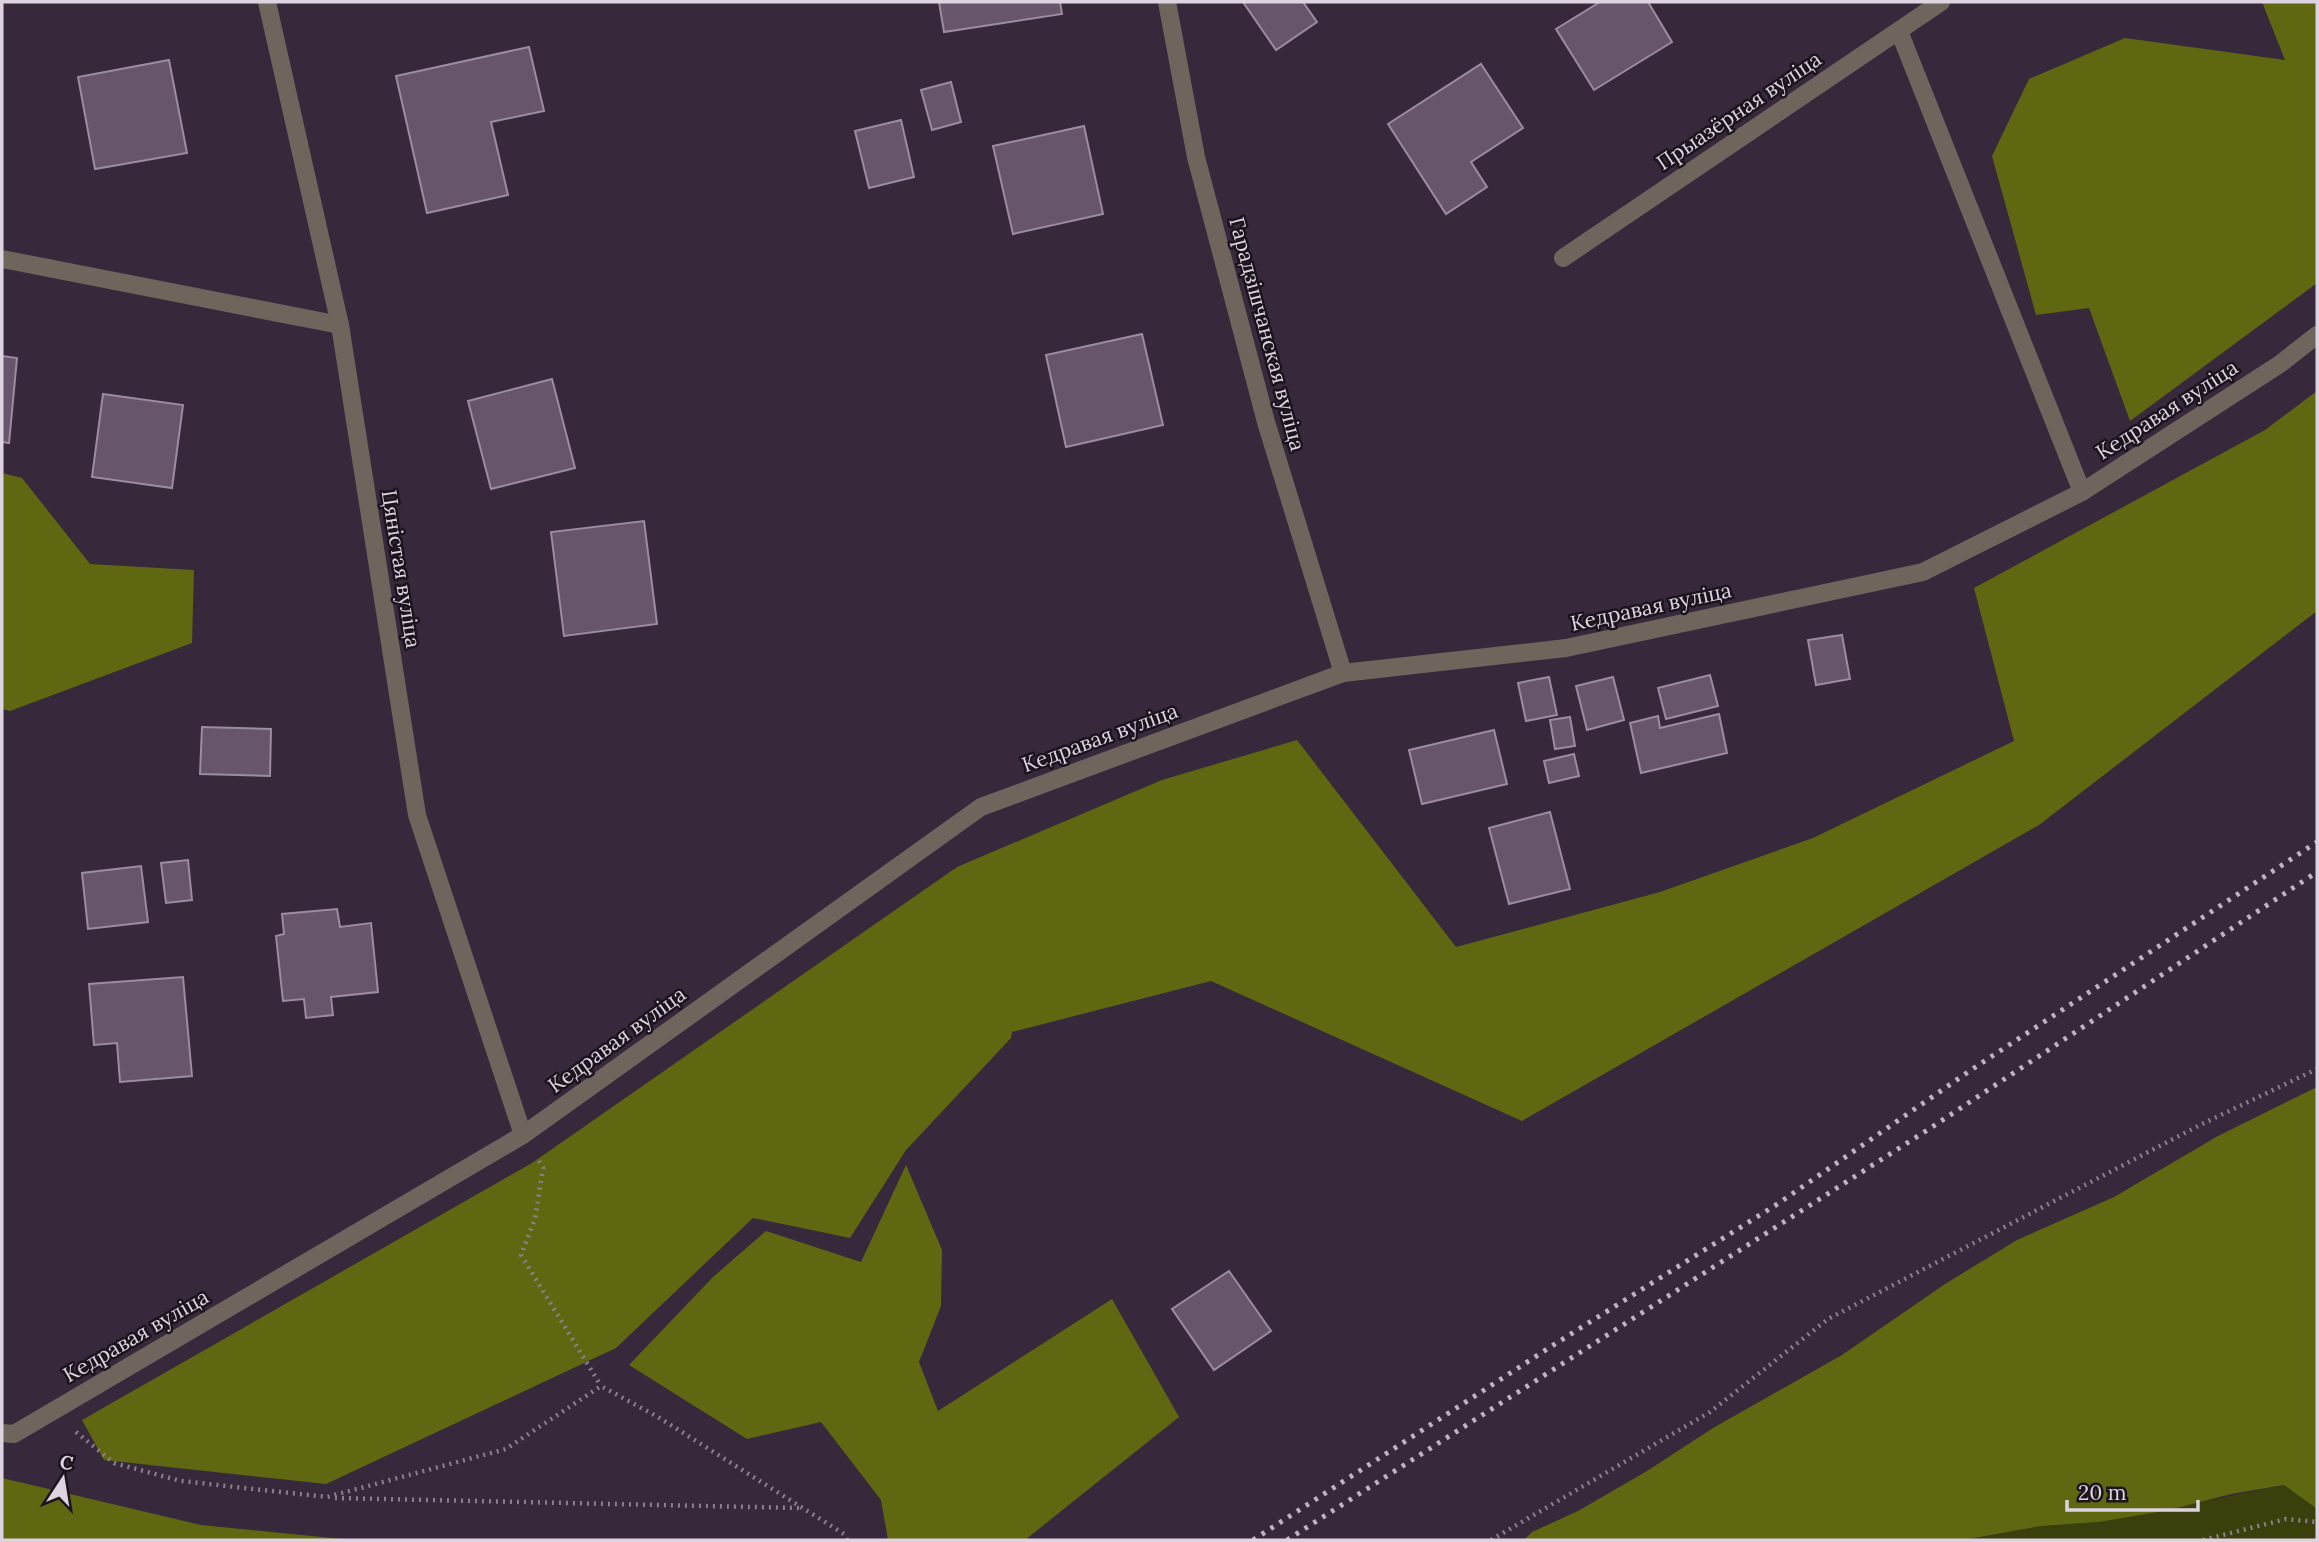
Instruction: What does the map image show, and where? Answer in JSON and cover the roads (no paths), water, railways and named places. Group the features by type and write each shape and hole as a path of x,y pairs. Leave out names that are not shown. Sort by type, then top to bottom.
{"street":[{"name":"Цяністая вуліца","path":"267,2 340,325 416,815 523,1135"},
{"name":"Гарадзішчанская вуліца","path":"1167,2 1196,157 1266,422 1343,673"},
{"name":"Прыазёрная вуліца","path":"1563,258 1941,2"},
{"path":"1899,31 2082,492"},
{"path":"2,259 340,325"},
{"name":"Кедравая вуліца","path":"2,1433 14,1434 523,1135 981,807 1343,673 1566,648 1923,572 2082,492 2280,364 2317,335"}],"railway":[{"path":"1253,1540 1555,1344 1779,1203 1971,1070 2317,842"},
{"path":"1287,1540 1929,1129 2317,872"}]}
